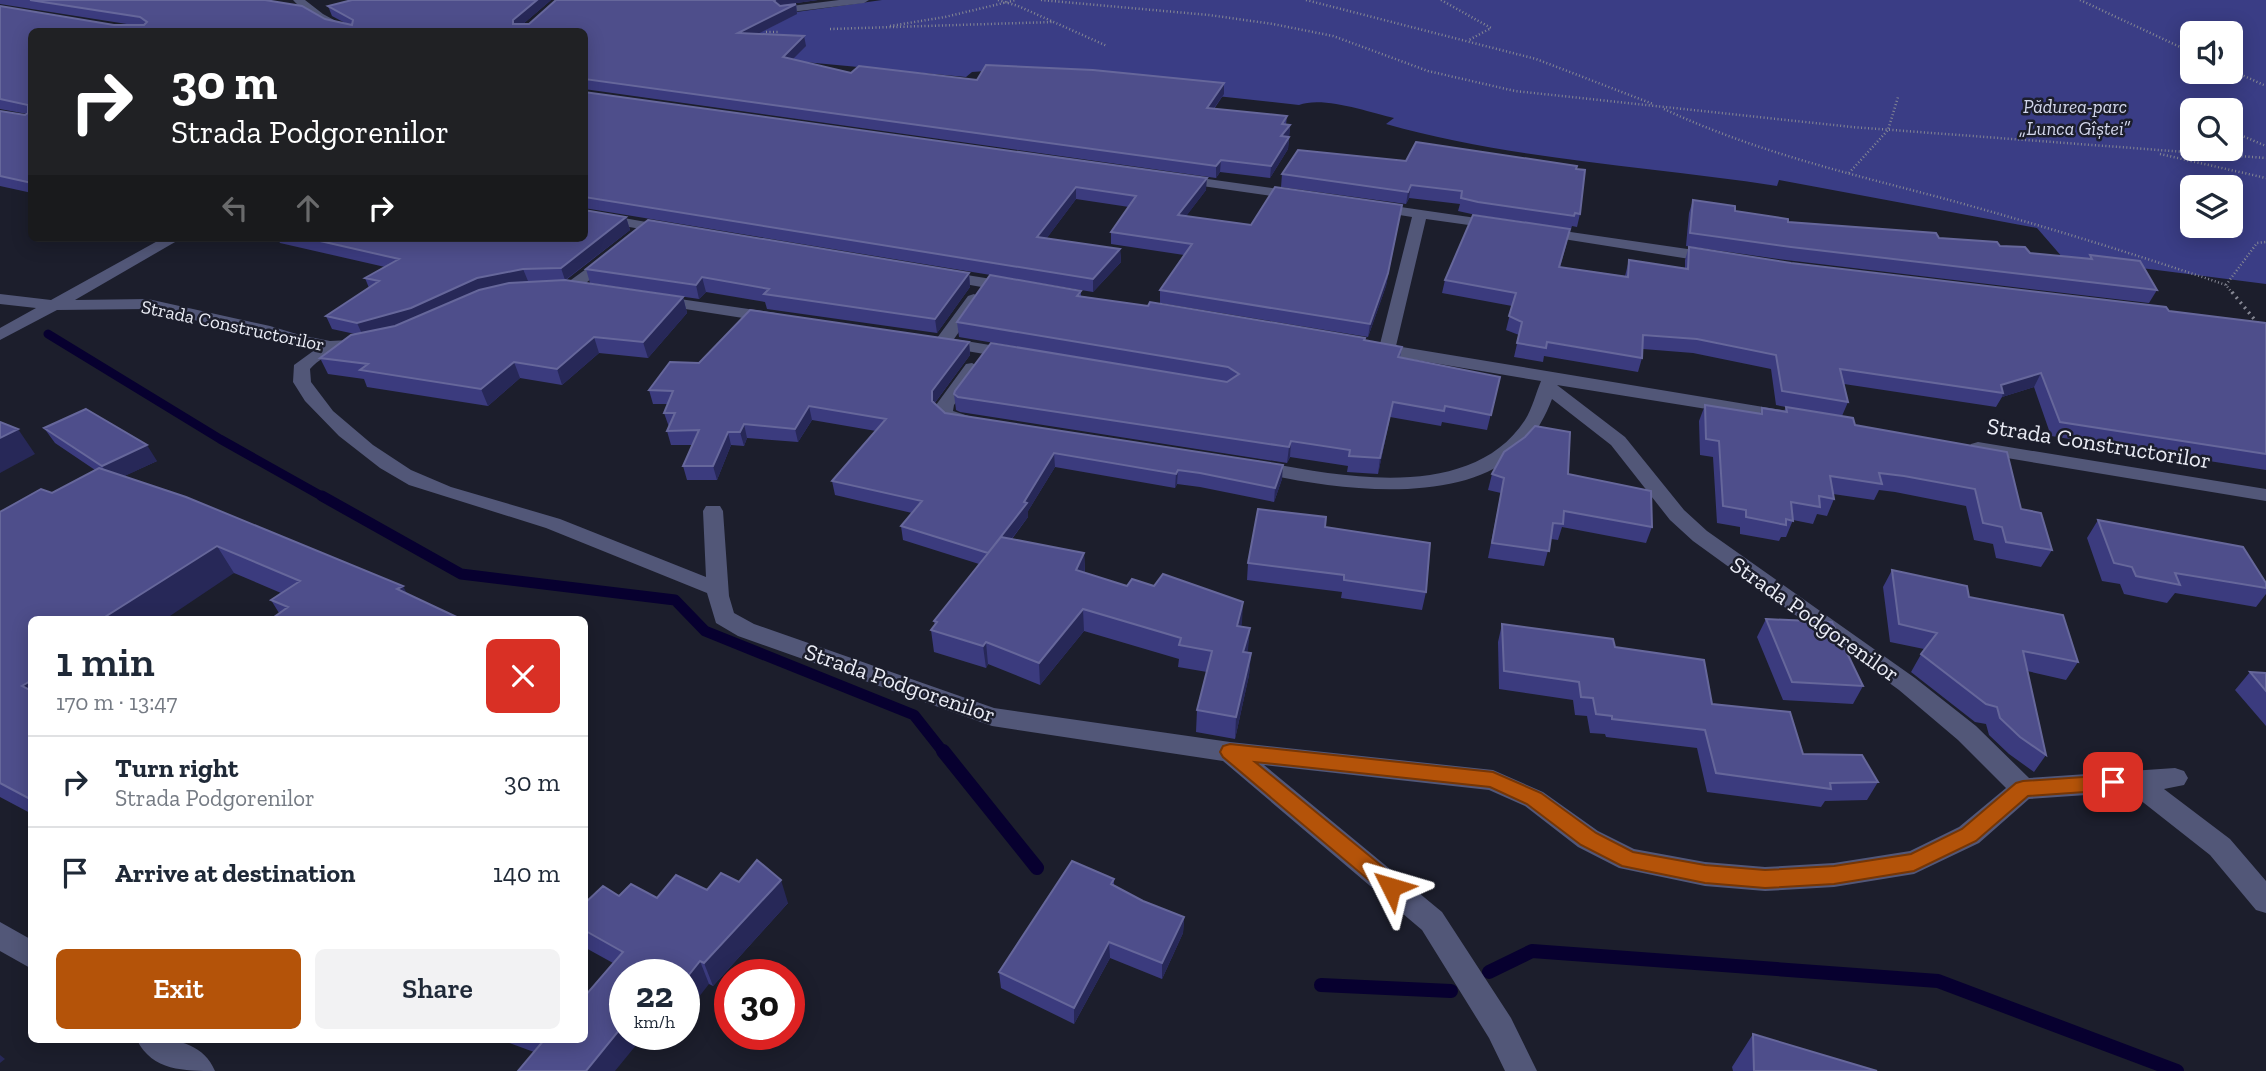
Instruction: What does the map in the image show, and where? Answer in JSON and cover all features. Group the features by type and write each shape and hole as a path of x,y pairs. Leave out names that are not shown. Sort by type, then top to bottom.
{"street":[{"path":"298,0 319,16 343,28"},
{"path":"783,10 864,0"},
{"path":"1160,177 1310,198"},
{"path":"1351,204 1732,260"},
{"path":"1387,350 1420,213"},
{"path":"588,216 689,233"},
{"path":"597,292 561,288 648,226"},
{"path":"0,335 167,242"},
{"path":"918,272 1026,290"},
{"path":"985,283 937,341 1036,358"},
{"path":"638,298 787,320"},
{"name":"Strada Constructorilor","path":"0,299 54,305 148,304 270,331 297,340 336,345 384,339"},
{"path":"336,345 306,361 301,369 301,376 311,398 330,419 415,480 531,516 718,589"},
{"path":"1360,346 1550,383 1799,418"},
{"path":"981,424 954,420 944,413 944,405 986,350"},
{"path":"1234,462 1307,477 1353,482 1401,484 1454,477 1491,463 1512,449 1530,431 1544,407 1550,383"},
{"name":"Strada Podgorenilor","path":"713,510 718,589 724,617 746,630 992,717 1230,752 1493,780 1534,799 1588,839 1629,860 1705,874 1765,879 1834,875 1914,862 1969,835 2023,789 1967,733 1907,684 1700,536 1677,515 1618,441 1550,383"},
{"name":"Strada Constructorilor","path":"1964,445 2266,495"},
{"path":"1230,752 1432,920 1500,1028 1521,1071"},
{"path":"2023,789 2175,778"},
{"path":"2136,781 2220,847 2266,901"},
{"path":"0,935 28,953"},
{"path":"157,1043 199,1071"}],"path":[{"path":"998,0 1107,46"},
{"path":"879,28 945,17 1016,0"},
{"path":"1041,0 1209,15 1273,24 1333,36 1428,71 1515,91 1888,130 2266,158"},
{"path":"1306,0 1536,59 1660,107 1711,131 1779,155 2148,258 2226,285 2259,324"},
{"path":"1441,0 1463,14 1486,23 1491,29 1469,40"},
{"path":"2080,0 2180,46"},
{"path":"826,29 1053,22"},
{"path":"766,33 789,31"},
{"path":"2243,75 2266,86"},
{"path":"1849,173 1888,130 1898,97"},
{"path":"2243,136 2266,146"},
{"path":"2145,151 2266,178"},
{"path":"2226,285 2257,243 2266,242"}],"green space":[{"name":"Pădurea-parc „Lunca Gîștei”","path":"882,0 2266,0 2266,284 2063,258 2037,228 1779,180 1777,186 1482,146 1386,124 1394,118 1320,102 1299,105 986,71 972,72 966,77 772,59 737,16 768,16"}],"building":[{"path":"30,0 265,0 302,6 325,19 352,25 353,20 328,6 352,0 537,0 513,20 513,24 529,24 556,0 775,0 780,6 796,4 738,33 804,36 783,57 851,73 859,66 977,80 986,65 1093,70 1224,83 1207,108 1287,116 1282,124 1290,125 1281,136 1289,137 1271,166 1221,160 1216,166 588,80 588,28 28,28 28,105 0,99 0,6 114,25 144,25 147,22 140,17"},
{"path":"588,93 1207,178 1178,215 1251,225 1275,187 1402,205 1388,273 1370,324 1160,290 1192,244 1111,232 1136,196 1076,187 1037,237 1120,249 1093,279 588,198"},
{"path":"0,111 25,115 28,113 28,182 0,176"},
{"path":"1416,142 1577,166 1576,169 1585,170 1580,214 1575,213 1574,216 1478,202 1461,198 1462,191 1411,185 1408,192 1282,174 1298,150 1406,161"},
{"path":"1693,200 1735,206 1735,211 1788,219 1788,222 1936,233 1939,238 2025,247 2030,253 2092,259 2090,255 2140,261 2157,290 1690,233"},
{"path":"588,211 626,217 561,268 523,269 477,278 411,308 357,323 326,316 379,281 365,278 399,259 325,242 588,242"},
{"path":"1473,215 1570,229 1559,267 1628,277 1629,260 1688,269 1689,247 1791,263 2166,307 2169,311 2266,323 2266,454 2060,422 2041,373 2001,385 2003,393 1840,369 1848,402 1782,391 1776,355 1697,339 1643,335 1642,358 1547,342 1546,348 1517,343 1522,322 1509,316 1516,293 1445,280"},
{"path":"648,220 969,273 935,319 764,294 769,289 702,277 696,285 586,269"},
{"path":"990,275 1081,291 1077,296 1148,306 1150,302 1365,338 1364,340 1402,347 1398,357 1500,377 1491,415 1445,406 1444,411 1393,402 1380,458 1349,456 1350,450 1291,441 1289,447 958,397 954,394 955,391 991,343 1227,382 1239,374 1228,367 957,322"},
{"path":"565,280 683,297 643,342 594,337 557,369 514,362 481,389 360,370 368,364 320,358 351,335 395,326 479,290 509,283"},
{"path":"750,310 969,342 932,391 932,401 945,413 1283,465 1275,488 1200,473 1178,470 1176,474 1054,453 1024,502 1027,503 988,553 901,526 922,501 832,481 886,419 809,406 795,429 744,424 740,432 728,432 713,466 683,466 699,430 667,431 675,413 664,413 673,391 649,390 670,362 699,363"},
{"path":"1705,405 1762,414 1762,408 1787,412 1786,407 1853,418 1855,425 2007,452 2021,509 2041,513 2052,550 2006,542 2002,527 1983,523 1975,489 1879,473 1882,484 1830,476 1834,499 1819,496 1820,507 1791,502 1793,521 1786,519 1786,525 1746,517 1746,510 1723,506 1719,441 1706,439"},
{"path":"86,409 147,445 102,466 44,428"},
{"path":"0,422 18,429 0,438"},
{"path":"1535,426 1570,432 1568,474 1651,491 1652,527 1564,511 1563,524 1553,523 1549,551 1492,543 1504,478 1492,474 1504,452"},
{"path":"99,468 186,497 403,586 397,589 454,616 276,616 288,607 271,600 300,581 217,546 106,616 28,616 28,682 22,686 28,689 28,798 0,783 0,512 41,489 52,493"},
{"path":"1258,509 1326,517 1325,527 1430,543 1426,592 1344,580 1344,575 1248,563"},
{"path":"2098,520 2243,547 2266,583 2266,588 2175,573 2180,585 2136,576 2132,567 2114,563"},
{"path":"1001,537 1084,553 1076,570 1127,586 1132,579 1154,586 1163,574 1243,602 1237,626 1250,628 1243,652 1251,653 1236,717 1197,710 1212,651 1179,645 1181,638 1083,609 1039,663 986,642 983,646 931,630 937,622 934,621"},
{"path":"1892,570 1967,586 1969,597 2063,615 2078,662 2023,651 2046,755 2020,737 2000,718 1997,707 1986,704 1921,654 1937,633 1899,624"},
{"path":"1766,619 1832,622 1863,686 1792,682"},
{"path":"1502,624 1613,639 1615,647 1704,660 1712,704 1790,712 1803,754 1862,755 1878,782 1830,783 1831,789 1716,773 1705,730 1612,719 1612,716 1596,714 1593,698 1581,697 1579,682 1504,671"},
{"path":"2250,672 2266,673 2266,691"},
{"path":"757,860 781,880 704,963 700,959 617,959 623,952 588,932 588,900 603,886 619,896 631,884 657,898 676,875 707,890 721,873 739,882"},
{"path":"1072,861 1114,879 1111,884 1143,901 1184,917 1162,963 1109,942 1074,1008 999,972"},
{"path":"609,968 609,1043 586,1071 518,1071 541,1043 588,1043 588,992"},
{"path":"1753,1034 1877,1071 1754,1071"}],"waterway":[{"path":"48,334 220,439 325,498"},
{"path":"322,496 461,574 675,600 705,631 914,715 944,753"},
{"path":"943,751 1037,868"},
{"path":"1489,972 1532,951 1938,981 2177,1071"},
{"path":"1321,985 1451,991"}],"route":[{"path":"1391,887 1230,752 1493,780 1534,799 1588,839 1629,860 1705,874 1765,879 1834,875 1914,862 1969,835 2023,789 2113,782"}]}
